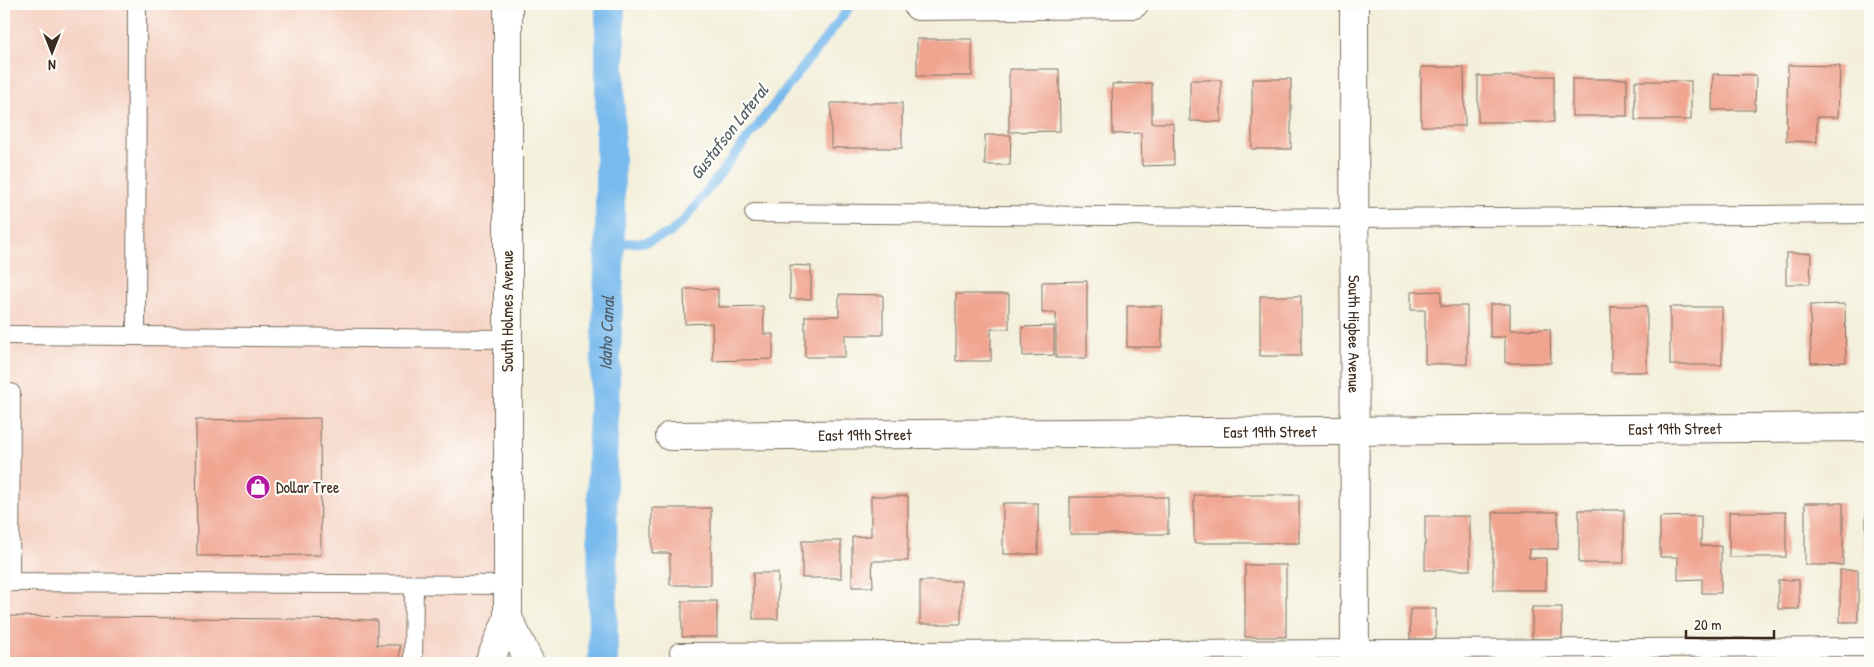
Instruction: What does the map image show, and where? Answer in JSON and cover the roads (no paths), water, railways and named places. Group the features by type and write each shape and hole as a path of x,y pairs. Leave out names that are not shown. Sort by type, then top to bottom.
{"street":[{"name":"South Holmes Avenue","path":"489,663 508,618 508,4"},
{"path":"918,6 1134,4"},
{"name":"South Higbee Avenue","path":"1354,4 1355,656"},
{"name":"East 19th Street","path":"670,436 1870,427"},
{"name":"South Holmes Avenue","path":"508,618 530,663"}],"lane":[{"path":"136,335 137,4"},
{"path":"754,213 1355,218 1870,214"},
{"path":"4,335 507,339"},
{"path":"4,393 11,393 10,582 508,585"},
{"path":"413,663 414,584"},
{"path":"679,652 1355,656 1870,647"}],"waterway":[{"name":"Idaho Canal","path":"603,663 602,465 610,244 610,4"},
{"name":"Gustafson Lateral","path":"610,244 646,242 670,233 685,219 852,4"}],"place":[{"name":"Dollar Tree","path":"258,487"}]}
